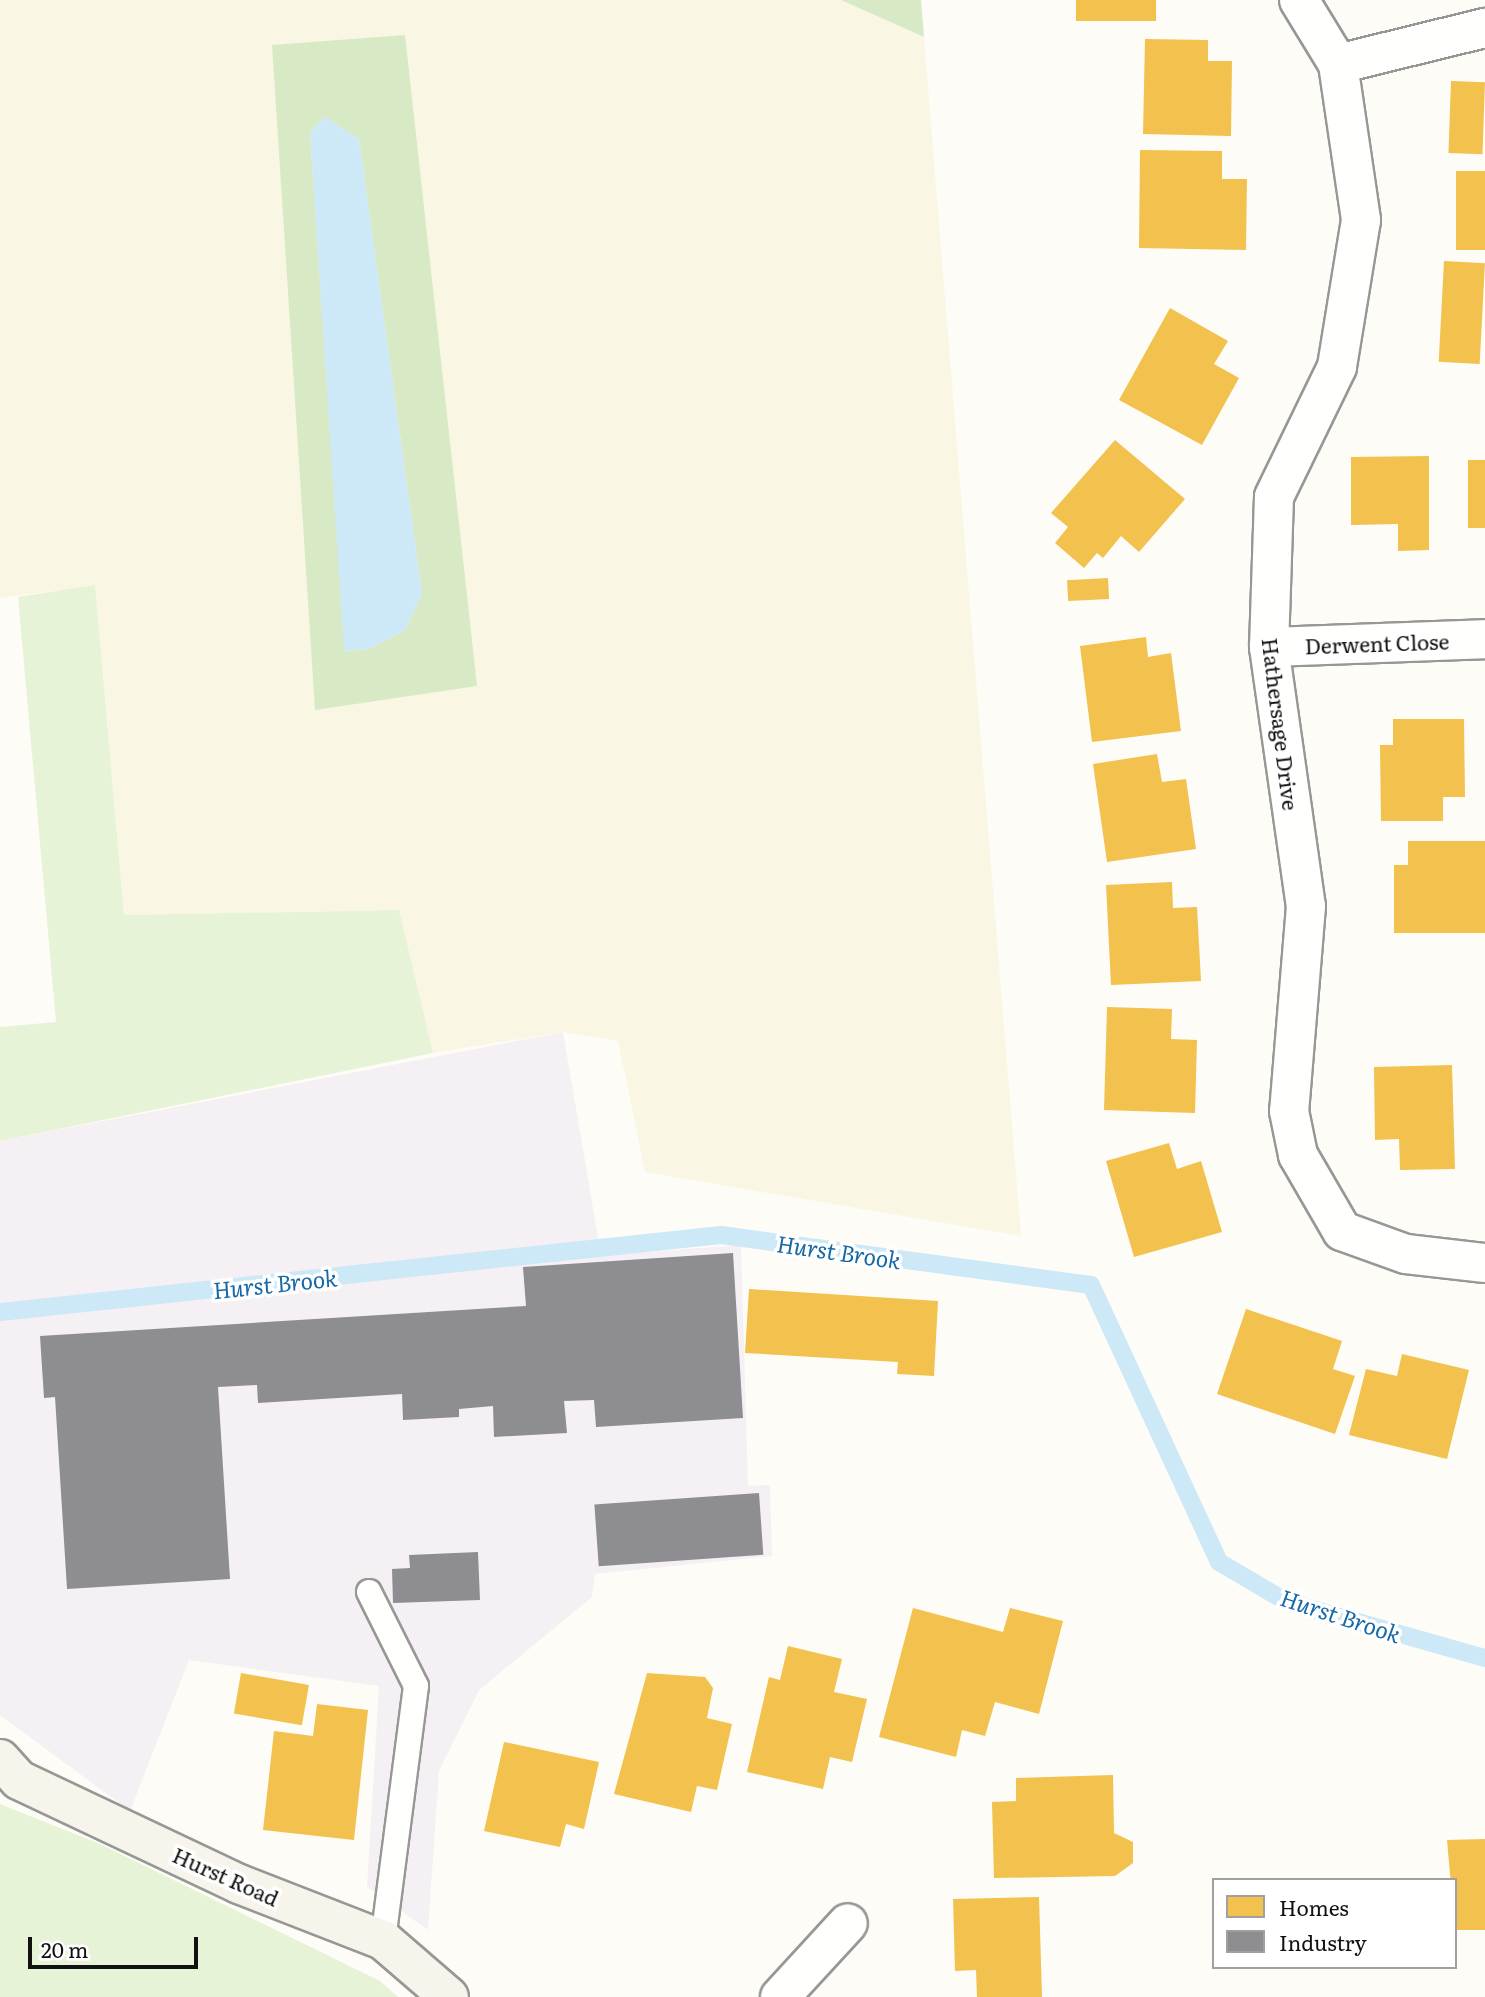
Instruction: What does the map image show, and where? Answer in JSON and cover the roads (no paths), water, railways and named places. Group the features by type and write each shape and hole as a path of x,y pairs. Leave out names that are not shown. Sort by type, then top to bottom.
{"street":[{"name":"Hathersage Drive","path":"1299,0 1338,64 1361,220 1337,367 1274,497 1269,648 1306,906 1289,1111 1298,1155 1342,1231 1406,1254 1485,1262"},
{"path":"1338,64 1485,28"},
{"name":"Derwent Close","path":"1269,648 1485,639"},
{"name":"Hurst Road","path":"0,1759 19,1780 239,1884 383,1940 449,1997"},
{"path":"780,1997 848,1923"}],"lane":[{"path":"369,1592 416,1686 383,1940"}],"water":[{"path":"325,117 359,139 422,594 405,630 369,649 344,651 310,132"}],"waterway":[{"name":"Hurst Brook","path":"0,1312 721,1235 1091,1285 1219,1562 1287,1602 1485,1658"}]}
